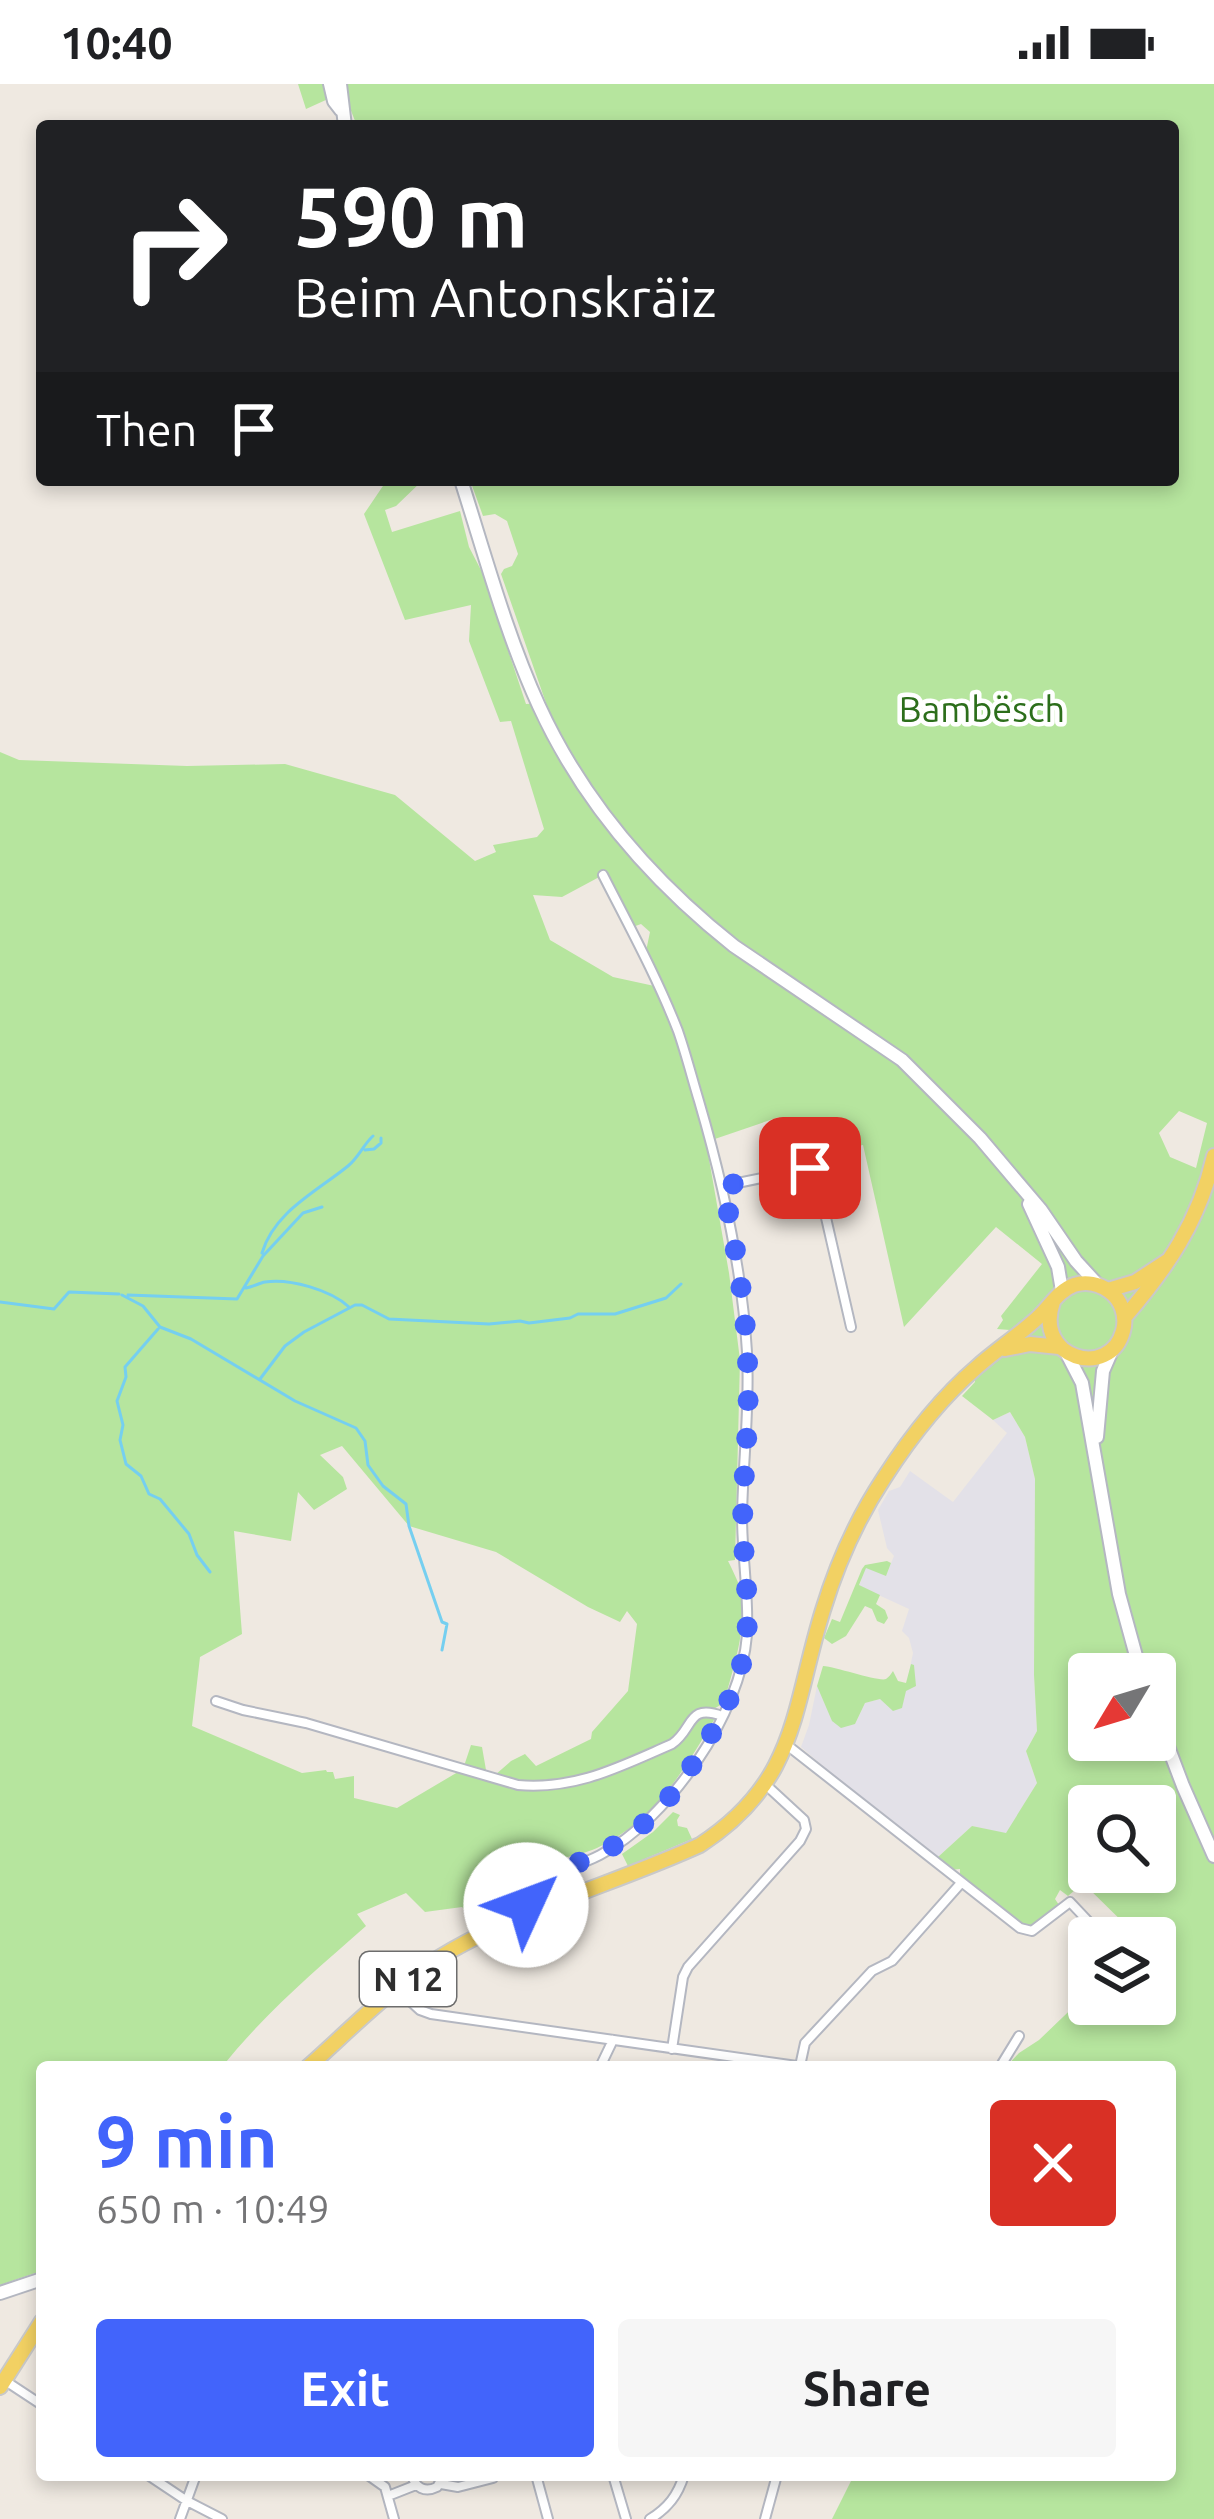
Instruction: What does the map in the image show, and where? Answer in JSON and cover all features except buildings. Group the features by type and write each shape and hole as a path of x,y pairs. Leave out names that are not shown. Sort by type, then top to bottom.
{"main road":[{"path":"337,85 343,118"},
{"path":"463,486 524,671 556,741 632,851 721,936 902,1060 969,1126 1041,1210 1076,1261 1116,1298 1124,1329 1103,1371 1095,1456"},
{"path":"1124,1318 1157,1280 1187,1233 1214,1156"},
{"path":"1023,1192 1058,1267 1058,1297 1048,1326 1082,1383 1119,1594 1135,1653"},
{"path":"1058,1297 1079,1284 1103,1287 1135,1282 1171,1258"},
{"name":"N 12","path":"315,2061 396,1988 451,1951 700,1845 725,1829 766,1784 787,1745 822,1611 860,1520 885,1476 950,1394 1058,1297"},
{"path":"1000,1350 1030,1344 1086,1359 1113,1348"},
{"path":"1174,1761 1214,1856"},
{"path":"0,2294 36,2281"},
{"path":"2,2384 36,2330"}],"street":[{"path":"526,1916 527,1894 539,1875 596,1857 622,1842 668,1802 722,1716 743,1660 746,1637 742,1520 747,1347 723,1186 679,1035 603,875"},
{"path":"723,1186 810,1168 816,1174 851,1327"},
{"path":"216,1701 518,1785 546,1787 613,1770 672,1744 701,1712 722,1716"},
{"path":"787,1745 1026,1931 1042,1926 1070,1902 1084,1917"},
{"path":"672,2049 688,1967 806,1829 804,1820 766,1784"},
{"path":"803,2061 805,2043 872,1970 892,1960 961,1883"},
{"path":"396,1988 430,2014 752,2061"},
{"path":"1004,2061 1019,2036"},
{"path":"603,2061 613,2040"},
{"path":"2,2384 36,2402"},
{"path":"157,2481 222,2519"},
{"path":"180,2519 194,2481"},
{"path":"376,2481 385,2487 394,2519"},
{"path":"388,2496 412,2481"},
{"path":"415,2481 426,2490 440,2481"},
{"path":"447,2481 458,2487 481,2481"},
{"path":"538,2481 548,2519"},
{"path":"615,2481 626,2519"},
{"path":"650,2519 668,2506 682,2481"},
{"path":"765,2519 775,2481"}],"shaded area":[{"path":"1010,1412 1025,1437 1035,1479 1037,1731 1026,1751 1037,1783 1006,1834 972,1826 938,1857 801,1747 817,1686 832,1720 855,1724 865,1703 880,1699 902,1707 913,1653 902,1631 909,1609 859,1586 866,1567 886,1575 894,1556 887,1548 878,1510 910,1471 953,1502 1007,1433 993,1420"}],"green space":[{"name":"Bambësch","path":"298,84 1214,84 1214,2519 832,2519 851,2481 1176,2481 1176,2061 1012,2061 1068,2012 1068,2025 1176,2025 1176,1917 1118,1917 1093,1893 1176,1893 1176,1785 1068,1785 1071,1893 1068,1896 1060,1890 1055,1899 1059,1905 1031,1928 960,1876 960,1869 950,1870 939,1861 972,1826 1006,1833 1037,1783 1026,1751 1037,1731 1035,1479 1025,1437 1010,1412 993,1420 962,1396 975,1382 975,1369 1024,1321 1010,1330 997,1329 1001,1316 1042,1264 996,1227 904,1327 863,1145 793,1160 779,1117 706,1142 740,1360 735,1560 728,1561 740,1588 743,1616 724,1703 710,1711 714,1720 691,1758 635,1824 597,1848 527,1872 505,1909 492,1920 480,1924 462,1907 425,1912 406,1893 357,1914 366,1926 309,1976 227,2061 36,2061 36,2274 0,2285 0,752 19,760 285,764 395,795 475,861 496,852 493,845 537,837 544,829 511,721 500,722 469,641 471,605 405,620 364,514 383,486 417,486 385,510 392,532 460,511 526,704 546,703 501,574 518,554 507,521 495,514 483,516 472,486 1179,486 1179,120 355,120 346,98 328,99 306,109","holes":["603,875 630,928 641,924 650,932 645,956 659,987 613,977 550,940 533,895 562,897","1179,1111 1207,1123 1196,1168 1170,1157 1159,1133","342,1446 409,1526 496,1552 620,1622 627,1611 637,1624 628,1691 591,1739 536,1766 525,1754 495,1775 486,1770 482,1747 471,1745 463,1769 397,1808 354,1798 354,1776 335,1779 326,1770 302,1773 192,1726 200,1657 242,1634 234,1531 291,1541 298,1492 314,1510 347,1489 343,1477 320,1455"]},
{"path":"887,1561 891,1563 886,1576 866,1568 859,1585 880,1595 876,1604 888,1618 884,1624 877,1621 865,1606 846,1636 832,1644 824,1638 832,1619 840,1622 862,1569"},
{"path":"911,1664 916,1686 906,1691 902,1708 893,1711 880,1699 865,1703 855,1724 841,1728 832,1721 817,1686 823,1666 882,1679 893,1671 898,1681 906,1683"},
{"path":"673,1812 680,1815 678,1826 687,1828 692,1839 628,1866 622,1854"}],"waterway":[{"path":"262,1253 286,1214 348,1166 373,1136"},
{"path":"365,1150 374,1149 381,1138"},
{"path":"128,1295 237,1299 263,1256 303,1213 322,1207"},
{"path":"246,1288 275,1281 297,1284 332,1295 349,1307"},
{"path":"260,1379 285,1346 355,1305 389,1319 529,1323 578,1314 615,1314 666,1298 681,1284"},
{"path":"0,1302 54,1309 69,1292 119,1294"},
{"path":"122,1295 143,1306 160,1327 191,1339 295,1401 356,1428 365,1441 368,1465 383,1486 406,1504 409,1526 442,1622 447,1624 442,1650"},
{"path":"158,1329 125,1367 117,1401 123,1425 120,1440 126,1464 189,1534 210,1572"}],"route":[{"path":"526,1905 539,1875 596,1857 622,1842 668,1802 728,1702 746,1637 742,1520 748,1390 747,1347 723,1186 810,1168"}]}
